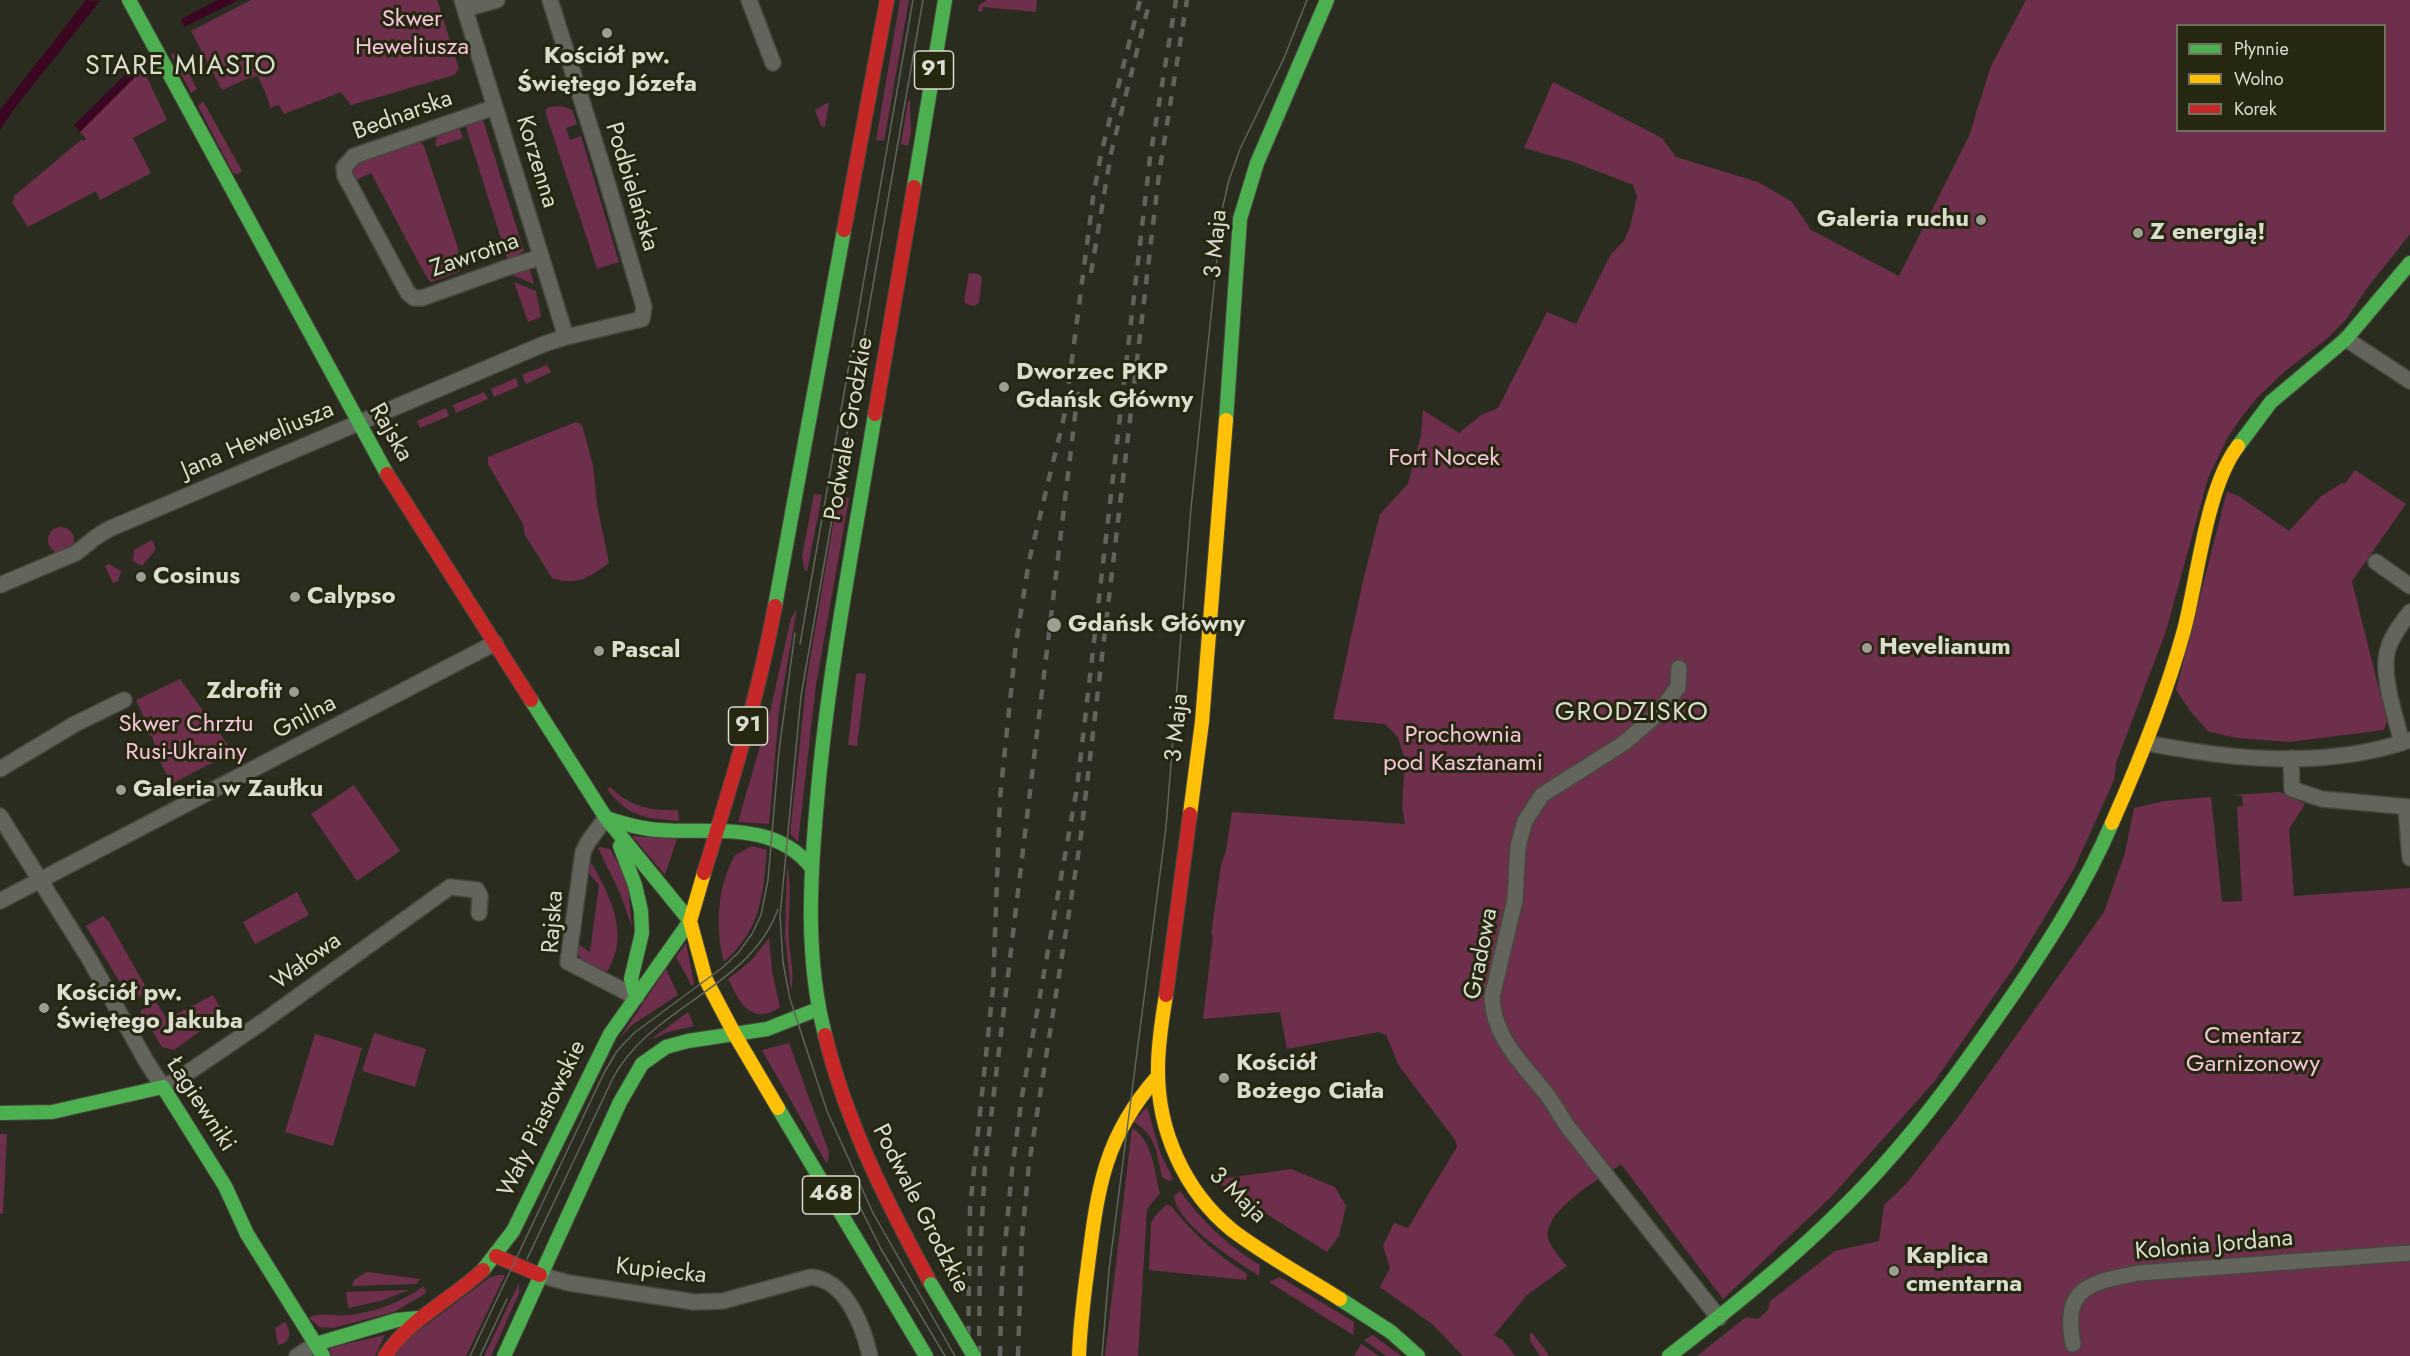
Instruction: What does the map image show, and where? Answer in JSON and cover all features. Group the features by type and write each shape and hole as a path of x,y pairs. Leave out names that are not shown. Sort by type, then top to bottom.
{"main road":[{"name":"Rajska","path":"129,0 357,423 606,818 690,921"},
{"name":"Podwale Grodzkie","path":"690,921 745,737 766,653 887,0"},
{"name":"Podwale Grodzkie","path":"945,0 826,709 811,867 810,944 818,1009 832,1065 853,1127 887,1204 974,1356"},
{"name":"3 Maja","path":"1327,0 1300,67 1261,152 1240,219 1202,722 1161,1030 1158,1076 1163,1118 1173,1150 1186,1177 1202,1200 1230,1228 1371,1318 1410,1347 1418,1356"},
{"path":"1668,1356 1719,1318 1815,1235 1880,1169 1959,1073 2053,936 2078,894 2117,814 2147,743 2184,630 2214,499 2232,454 2271,402 2346,339 2410,263"},
{"path":"606,818 642,828 742,833 778,840 800,854 811,867"},
{"path":"606,818 629,868 641,911 642,933 631,979 636,997"},
{"name":"Wały Piastowskie","path":"385,1356 400,1334 477,1275 496,1256 513,1231 610,1034 690,921"},
{"name":"468","path":"690,921 706,980 735,1035 926,1356"},
{"path":"504,1356 620,1102 637,1070 647,1058 668,1046 688,1040 735,1035 788,1024 818,1009"},
{"path":"1079,1356 1099,1187 1114,1138 1132,1106 1158,1076"},
{"name":"Wałowa","path":"0,1113 52,1112 163,1087"},
{"name":"Łagiewniki","path":"163,1087 221,1179 243,1227 320,1350"},
{"path":"496,1256 540,1275"},
{"name":"Wały Piastowskie","path":"320,1350 397,1320 418,1318"}],"street":[{"path":"464,4 497,0"},
{"name":"Podbielańska","path":"550,0 644,308 642,319"},
{"path":"749,0 773,63"},
{"name":"Korzenna","path":"464,4 566,337"},
{"name":"Bednarska","path":"348,181 344,167 354,156 495,107"},
{"name":"Zawrotna","path":"348,181 408,293 414,298 422,298 541,257"},
{"name":"Jana Heweliusza","path":"0,585 76,553 109,529 357,423 566,337 642,319"},
{"path":"2346,339 2410,381"},
{"path":"2376,562 2410,586"},
{"path":"2147,743 2220,756 2291,758 2371,750 2406,741 2386,674 2386,657 2392,639 2410,612"},
{"name":"Gnilna","path":"0,902 495,643"},
{"name":"Gradowa","path":"1679,668 1678,687 1659,713 1624,743 1542,795 1525,821 1518,846 1515,900 1492,997 1492,1008 1495,1025 1506,1045 1550,1098 1574,1134 1719,1318"},
{"path":"0,769 75,724 124,700"},
{"path":"2291,758 2292,789 2322,799 2408,808 2410,858"},
{"name":"Łagiewniki","path":"0,816 90,960 163,1087"},
{"name":"Rajska","path":"606,818 583,852 568,962 636,997"},
{"name":"Wałowa","path":"163,1087 261,1023 450,887 477,890 480,896 479,913"},
{"name":"Kolonia Jordana","path":"2073,1344 2070,1308 2079,1294 2096,1283 2138,1273 2410,1253"},
{"name":"Kupiecka","path":"540,1275 569,1283 694,1302 723,1301 812,1277 829,1281 842,1293 857,1320 870,1356"},
{"path":"297,1356 320,1350"}],"green space":[{"name":"Skwer Heweliusza","path":"251,0 437,0 459,69 454,75 351,105 341,92 284,114 279,105 270,108 258,76 222,90 191,31"},
{"path":"900,0 909,0 884,141 876,140"},
{"path":"987,0 1037,0 1036,12 983,7 982,12 978,11 979,5"},
{"path":"2026,0 2410,0 2410,234 2368,287 2347,318 2329,337 2284,372 2257,398 2228,437 2208,478 2166,631 2116,763 2114,780 2074,869 2017,963 1934,1082 1831,1197 1723,1299 1621,1164 1573,1198 1552,1220 1548,1232 1550,1243 1567,1266 1527,1295 1494,1335 1503,1340 1515,1356 1463,1356 1432,1324 1380,1287 1390,1268 1383,1246 1394,1223 1408,1228 1457,1147 1455,1140 1399,1066 1386,1035 1379,1032 1287,1049 1280,1012 1203,1019 1213,935 1211,935 1221,865 1226,851 1232,812 1405,824 1402,807 1405,760 1398,737 1385,724 1333,719 1380,514 1408,484 1421,435 1423,410 1459,433 1481,415 1498,408 1547,312 1576,324 1611,254 1624,241 1630,227 1637,196 1633,185 1574,162 1524,148 1553,82 1662,138 1676,157 1758,182 1792,202 1811,230 1899,276 1969,136 1991,66"},
{"path":"177,51 197,89 191,93 171,55"},
{"path":"143,69 167,120 133,138 151,173 100,200 96,191 28,227 12,202 15,199 13,197 82,139 84,141 86,139 80,132"},
{"path":"910,100 911,133 908,146 901,144"},
{"path":"203,101 242,171 238,174 233,173 198,106"},
{"path":"829,102 825,127 821,126 815,110"},
{"path":"562,106 572,110 577,124 566,128 570,140 581,136 619,262 597,269 545,111 549,107"},
{"path":"483,120 524,251 508,261 465,124"},
{"path":"458,124 463,138 436,147 439,134"},
{"path":"415,141 421,142 424,146 465,269 432,282 429,281 421,267 371,173 356,180 352,168 353,164"},
{"path":"529,267 534,284 512,275 511,272"},
{"path":"969,273 979,274 982,278 979,303 974,306 964,301"},
{"path":"514,282 536,291 541,317 528,322"},
{"path":"547,365 551,372 526,384 522,375"},
{"path":"516,378 519,386 494,397 491,389"},
{"path":"484,392 488,399 456,413 453,405"},
{"path":"446,408 449,416 420,428 417,421"},
{"path":"576,422 582,425 593,465 597,505 609,563 582,579 568,581 552,578 525,535 523,524 488,464 488,457"},
{"path":"2355,470 2406,504 2352,581 2387,721 2384,730 2289,742 2237,738 2209,732 2176,690 2227,491 2240,497 2289,531 2320,497 2342,483 2345,484"},
{"path":"814,494 822,495 807,571 805,571 802,556"},
{"path":"838,496 849,498 816,685 798,842 790,834 807,677"},
{"path":"61,527 70,531 74,540 70,549 61,553 52,549 48,540 52,531"},
{"path":"152,540 156,549 142,566 133,561 134,550"},
{"path":"109,564 121,571 118,581 113,583 105,566"},
{"path":"797,609 779,711 769,824 738,822 770,712 791,618"},
{"path":"858,673 866,674 857,746 848,745"},
{"name":"Skwer Chrztu Rusi-Ukrainy","path":"180,679 233,752 177,781 173,789 157,754 152,736 148,734 151,733 136,700"},
{"path":"354,785 400,851 357,881 311,814"},
{"path":"610,787 626,799 641,806 659,810 678,810 679,821 656,819 630,811 607,789"},
{"name":"Cmentarz Garnizonowy","path":"2280,792 2305,804 2289,829 2294,896 2410,888 2410,1356 1697,1356 1746,1317 1758,1319 1768,1310 1770,1301 1835,1251 1879,1241 1884,1205 1906,1184 1956,1120 2104,912 2125,853 2134,808 2164,801 2211,797 2222,902 2242,901 2237,807 2243,806 2242,796 2234,795"},
{"path":"632,836 677,839 665,875"},
{"path":"752,846 767,850 758,911 746,937 724,962 719,935 719,907 724,880 735,855"},
{"path":"598,848 610,849 627,879 632,927 620,893"},
{"path":"589,859 610,900 617,928 614,957 607,972 582,960 577,953 578,944 590,952 599,885 587,871"},
{"path":"787,866 790,884 789,933 793,978 791,990 785,936"},
{"path":"297,892 309,915 255,944 243,922"},
{"path":"103,916 109,922 148,991 131,1001 86,926"},
{"path":"769,938 772,971 780,1007 770,1012 754,1013 742,1003 728,979 751,961"},
{"path":"686,943 694,983 692,986 676,957"},
{"path":"666,969 678,995 632,1025 619,1039"},
{"path":"213,995 224,1014 174,1050 162,1047 140,1011 156,1002 167,1019"},
{"path":"688,1012 694,1026 668,1032 650,1040"},
{"path":"374,1033 426,1049 415,1087 362,1071"},
{"path":"315,1034 362,1048 333,1146 285,1132"},
{"path":"789,1043 829,1152 827,1164 762,1050"},
{"path":"1147,1107 1160,1152 1173,1179 1169,1181 1162,1177 1157,1153 1147,1132 1133,1122"},
{"path":"1132,1128 1139,1133 1149,1148 1160,1193 1147,1209 1138,1356 1105,1356"},
{"path":"0,1134 7,1134 3,1214 0,1214"},
{"path":"1291,1169 1335,1187 1346,1206 1339,1236 1327,1252 1213,1180"},
{"path":"1180,1191 1216,1232 1260,1265 1259,1276 1223,1252 1196,1230 1177,1207 1174,1196"},
{"path":"1166,1205 1171,1206 1206,1243 1247,1274 1246,1280 1149,1270 1151,1223"},
{"path":"367,1272 420,1279 416,1284 352,1286 354,1280"},
{"path":"505,1275 466,1356 395,1356 405,1341 489,1278"},
{"path":"1280,1277 1354,1322 1353,1335 1269,1282"},
{"path":"519,1283 519,1293 491,1356 484,1356"},
{"path":"424,1286 426,1293 394,1312 333,1328 319,1327 309,1318 318,1315 360,1314 398,1301"},
{"path":"409,1290 381,1301 348,1308 346,1292"},
{"path":"285,1322 289,1336 286,1342 278,1345 275,1328"},
{"path":"1530,1333 1548,1356 1540,1356 1530,1341"},
{"path":"385,1335 375,1356 332,1356 329,1348"},
{"path":"1373,1335 1401,1356 1386,1356 1364,1340"},
{"path":"1361,1344 1379,1356 1354,1356"}],"shaded area":[{"path":"86,0 100,1 14,109 0,130 0,110"},
{"path":"218,0 239,0 184,27 181,19"},
{"path":"139,61 143,69 80,132 74,125"}],"tram line":[{"path":"800,644 913,0"},
{"path":"923,0 801,696 780,916 783,962 790,999 827,1111 873,1213 955,1356"},
{"path":"1102,1356 1109,1270 1166,827 1191,508 1222,210 1240,149 1284,58 1307,0"},
{"path":"470,1356 604,1073 617,1051 634,1033 722,968 738,953 752,934 761,915 768,880 779,751 795,633"},
{"path":"527,1259 613,1078 630,1053 651,1032 746,959 764,936 778,909"},
{"path":"853,1193 881,1249 945,1356"},
{"path":"480,1356 507,1299"}],"railway":[{"path":"968,1356 970,1208 993,988 1000,798 1016,643 1029,561 1065,413 1093,198 1101,154 1140,0"},
{"path":"1091,273 1111,153 1150,0"},
{"path":"1000,1356 1002,1277 1012,1170 1022,1096 1077,788 1150,158 1176,0"},
{"path":"1018,1356 1022,1236 1029,1164 1080,843 1159,174 1187,0"},
{"path":"979,1356 980,1252 985,1167 1081,366"}],"traffic: fast":[{"path":"129,0 387,474"},
{"path":"914,187 945,0"},
{"path":"1226,420 1240,219 1257,163 1327,0"},
{"path":"775,606 844,230"},
{"path":"2238,446 2271,402 2346,339 2410,263"},
{"path":"825,1035 814,977 812,948 811,889 815,831 822,752 835,655 875,414"},
{"path":"483,1270 513,1231 610,1034 690,921 606,818 531,700"},
{"path":"606,818 653,829 741,832 760,836 779,842 796,852 811,867"},
{"path":"1669,1356 1752,1290 1831,1220 1915,1128 1964,1065 2039,956 2066,913 2112,823"},
{"path":"620,846 635,885 641,911 642,933 631,979 636,997"},
{"path":"504,1356 620,1102 642,1064 666,1047 688,1041 767,1029 818,1009"},
{"path":"0,1113 52,1112 163,1087 225,1186 247,1234 323,1356"},
{"path":"778,1108 926,1356"},
{"path":"931,1284 974,1356"},
{"path":"1340,1299 1391,1332 1418,1356"},
{"path":"316,1344 397,1320 418,1318"}],"traffic: slow":[{"path":"1190,814 1202,722 1226,420"},
{"path":"2112,823 2161,703 2184,630 2204,534 2218,485 2238,446"},
{"path":"704,873 690,921 706,980 778,1108"},
{"path":"1166,995 1159,1050 1159,1091 1168,1136 1187,1178 1200,1197 1232,1230 1340,1299"},
{"path":"1079,1356 1082,1310 1092,1237 1106,1164 1126,1120 1158,1076"}],"traffic: jam":[{"path":"844,230 887,0"},
{"path":"875,414 914,187"},
{"path":"387,474 531,700"},
{"path":"704,873 752,707 775,606"},
{"path":"1166,995 1190,814"},
{"path":"825,1035 845,1100 870,1163 931,1284"},
{"path":"496,1256 540,1275"},
{"path":"385,1356 406,1331 483,1270"}],"place":[{"name":"Kościół pw. Świętego Józefa","path":"607,33"},
{"name":"Galeria ruchu","path":"1981,220"},
{"name":"Z energią!","path":"2138,233"},
{"name":"Dworzec PKP Gdańsk Główny","path":"1004,387"},
{"name":"Cosinus","path":"141,577"},
{"name":"Calypso","path":"295,597"},
{"name":"Gdańsk Główny","path":"1054,625"},
{"name":"Hevelianum","path":"1867,648"},
{"name":"Pascal","path":"599,651"},
{"name":"Zdrofit","path":"294,692"},
{"name":"Galeria w Zaułku","path":"121,790"},
{"name":"Kościół pw. Świętego Jakuba","path":"44,1008"},
{"name":"Kościół Bożego Ciała","path":"1224,1078"},
{"name":"Kaplica cmentarna","path":"1894,1271"}],"district":[{"name":"STARE MIASTO","path":"181,67"},
{"name":"GRODZISKO","path":"1632,714"}],"park label":[{"name":"Fort Nocek","path":"1444,459"},
{"name":"Prochownia pod Kasztanami","path":"1463,750"}]}
